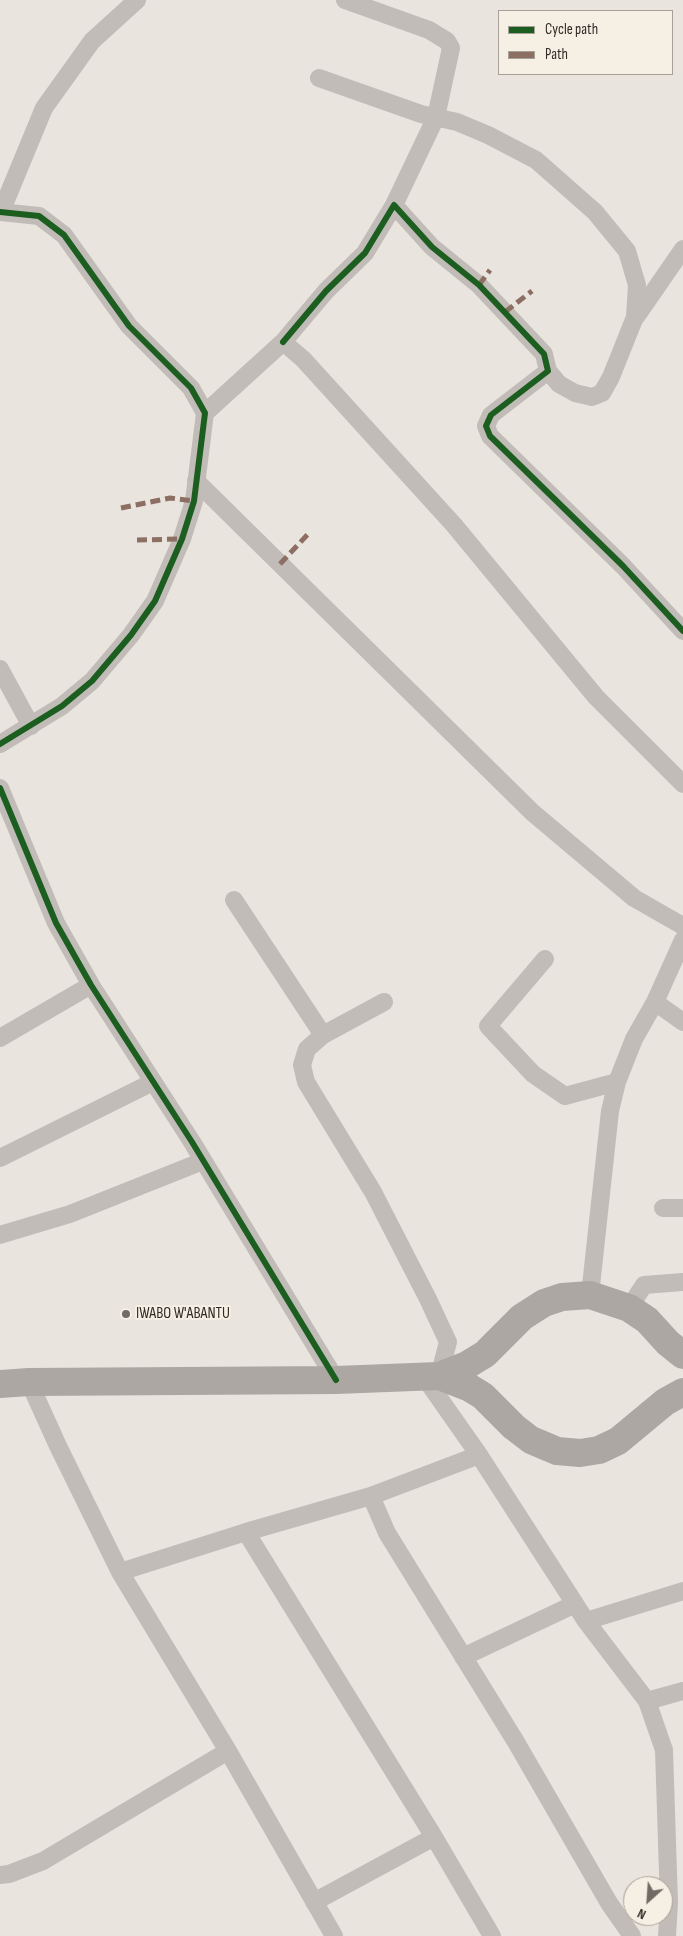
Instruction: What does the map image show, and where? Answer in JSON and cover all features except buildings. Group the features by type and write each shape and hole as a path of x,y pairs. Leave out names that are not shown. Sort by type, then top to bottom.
{"highway":[{"path":"0,1384 30,1382 336,1380 432,1377 467,1365 485,1354 522,1317 544,1303 562,1297 590,1296 629,1308 647,1320 668,1343 683,1355"},
{"path":"432,1377 470,1388 483,1396 514,1427 531,1440 557,1452 580,1453 599,1450 618,1441 665,1402 683,1392"}],"street":[{"path":"137,0 92,42 44,108 0,212 39,216 64,235 128,326 191,388 205,413"},
{"path":"0,744 62,706 92,681 131,635 155,601 182,539 194,501 205,413 283,342 326,291 365,253 394,205 436,117 441,88 452,48 448,41 429,30 345,0"},
{"path":"319,78 422,114 457,122 488,135 536,160 595,212 628,251 637,286 635,317"},
{"path":"394,205 432,247 479,285 538,347 544,354 548,371 559,384 575,393 592,397 602,393 611,377 635,317 683,249"},
{"path":"283,342 302,360 454,525 596,697 683,784"},
{"path":"548,371 491,415 486,426 490,436 624,566 683,631"},
{"path":"196,481 532,812 634,898 683,926"},
{"path":"0,669 31,726"},
{"path":"0,788 56,924 336,1380"},
{"path":"234,900 323,1035"},
{"path":"590,1296 610,1111 617,1082 634,1039 655,1002 683,940"},
{"path":"545,959 488,1026 533,1074 566,1096 617,1082"},
{"path":"0,1038 92,985"},
{"path":"384,1002 323,1035 307,1049 302,1065 306,1082 373,1192 448,1342 432,1377 479,1456 586,1621 647,1701 664,1750 675,1878 669,1903 668,1936"},
{"path":"655,1002 683,1022"},
{"path":"0,1158 153,1082"},
{"path":"0,1235 70,1214 203,1161"},
{"path":"663,1208 683,1208"},
{"path":"629,1308 644,1285 683,1282"},
{"path":"30,1382 58,1446 120,1572 228,1751 334,1936"},
{"path":"120,1572 246,1532 371,1496 479,1456"},
{"path":"371,1496 387,1533 516,1742 610,1903 632,1936"},
{"path":"246,1532 434,1837 492,1936"},
{"path":"586,1621 683,1591"},
{"path":"463,1657 575,1604"},
{"path":"647,1701 683,1691"},
{"path":"0,1876 42,1861 228,1751"},
{"path":"314,1902 434,1837"}],"marked path":[{"path":"479,285 490,270"},
{"path":"505,312 532,291"},
{"path":"121,508 170,498 194,501"},
{"path":"280,564 309,533"},
{"path":"137,540 182,539"}],"cycle path":[{"path":"283,342 326,291 365,253 394,205 432,247 479,285 544,354 548,371 491,415 486,426 490,436 623,566 683,631"},
{"path":"0,212 39,216 64,235 129,326 191,388 205,413 194,501 182,539 155,601 131,635 92,681 62,706 0,744"},
{"path":"0,788 56,923 91,985 192,1142 336,1380"}],"place":[{"name":"IWABO W'ABANTU","path":"126,1314"}]}
